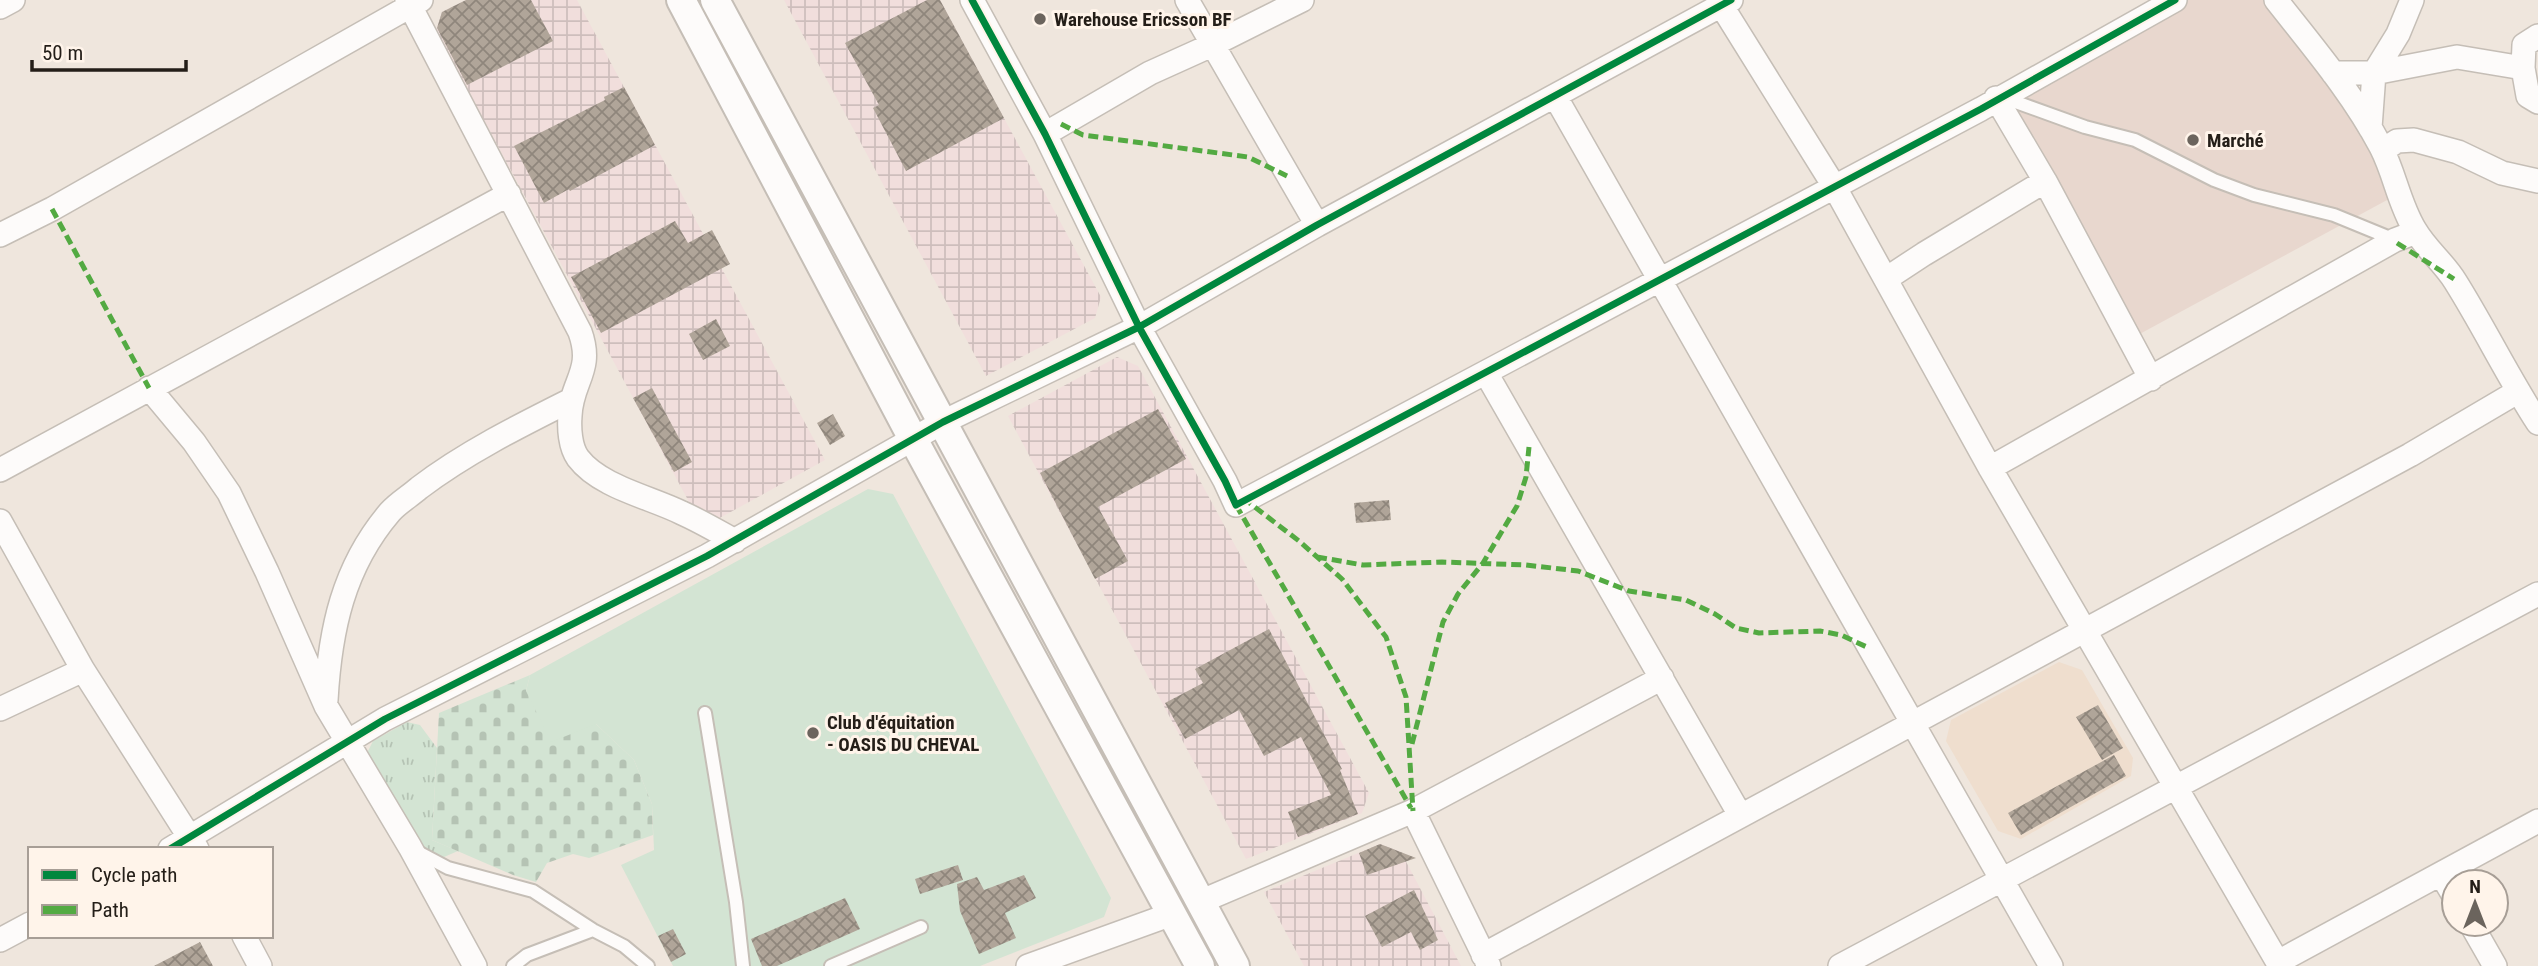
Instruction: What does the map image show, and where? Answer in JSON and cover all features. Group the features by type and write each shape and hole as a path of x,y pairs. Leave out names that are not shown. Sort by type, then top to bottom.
{"street":[{"path":"0,7 13,0"},
{"path":"681,0 913,439 1200,966"},
{"path":"715,0 1236,966"},
{"path":"972,0 1045,134 1139,327 1236,505 1834,186 2175,0"},
{"path":"1187,0 1317,225"},
{"path":"1045,134 1150,73 1302,0"},
{"path":"2276,0 2333,73 2383,150 2399,198 2406,236 2454,279 2517,392 2538,423"},
{"path":"2370,128 2374,73 2398,34 2412,0"},
{"path":"0,235 52,209 413,2 580,332 586,349 585,363 571,400 570,417 576,456 594,473 680,512 734,541"},
{"path":"0,521 83,670 194,843 347,741 734,541 943,422 1139,327 1317,225 1724,2 1834,186 1990,468 2279,964 2440,875"},
{"path":"2538,36 2524,45 2523,68 2528,96 2538,102"},
{"path":"2333,73 2374,73 2457,57 2523,68"},
{"path":"1555,96 2052,966"},
{"path":"1998,97 2151,379"},
{"path":"2383,150 2397,141 2414,140 2458,152 2502,173 2538,181"},
{"path":"1886,279 2045,181"},
{"path":"0,470 509,194"},
{"path":"1990,468 2406,236"},
{"path":"1486,373 1740,814"},
{"path":"149,388 194,442 229,493 326,706 410,847 475,966"},
{"path":"1413,811 1486,961 1740,814 2410,455 2517,392"},
{"path":"326,706 332,631 344,592 369,539 392,509 452,464 571,400"},
{"path":"1840,966 2538,594"},
{"path":"0,709 83,670"},
{"path":"1202,901 1413,811 1662,678"},
{"path":"2452,868 2538,821"},
{"path":"1028,966 1172,914"},
{"path":"0,940 28,925"},
{"path":"245,938 260,966"},
{"path":"2478,938 2495,966"}],"lane":[{"path":"1998,97 2135,141 2214,180 2254,195 2406,236"},
{"path":"705,713 736,902 743,966"},
{"path":"410,847 448,868 533,891 593,930 624,946 648,966"},
{"path":"831,966 921,927"},
{"path":"513,966 527,956 593,930"}],"shaded area":[{"path":"466,0 577,0 825,460 718,519 696,515 436,31 442,12"},
{"path":"784,0 940,0 1101,297 1095,318 986,376"},
{"path":"2184,0 2278,0 2400,193 2136,336 2001,97"},
{"path":"1117,357 1138,366 1369,793 1362,813 1246,859 1008,416"},
{"path":"2059,662 2082,670 2133,758 2131,776 2021,839 1998,831 1946,741 1951,720"},
{"path":"1380,844 1401,852 1461,966 1304,966 1264,892"}],"green space":[{"name":"Club d'équitation - OASIS DU CHEVAL","path":"868,489 893,494 1111,898 1104,917 980,966 673,966 621,865 654,850 652,804 634,760 596,724 551,742 526,691 530,675"},
{"path":"530,675 526,691 596,724 634,760 652,804 653,835 589,858 573,854 547,863 536,882 513,875 432,840 439,713"},
{"path":"407,722 420,725 437,748 432,840 458,851 444,857 429,852 406,831 369,768 367,753 373,741"}],"building":[{"path":"466,0 531,0 553,41 467,85 437,28 442,12"},
{"path":"927,0 940,0 1004,118 906,171 873,108 879,105 845,43"},
{"path":"624,87 655,145 544,203 514,146 605,100 604,97"},
{"path":"675,221 688,243 712,230 730,264 601,333 571,277"},
{"path":"716,319 730,346 703,360 689,334"},
{"path":"652,388 692,462 674,472 633,398"},
{"path":"1158,409 1186,459 1098,507 1128,561 1095,579 1040,473"},
{"path":"833,414 845,436 830,445 817,423"},
{"path":"1389,500 1391,520 1356,523 1354,503"},
{"path":"1269,629 1342,769 1340,770 1358,814 1298,837 1288,812 1331,795 1301,737 1264,756 1239,710 1185,739 1165,703 1203,683 1195,669"},
{"path":"2098,705 2123,748 2102,760 2076,717"},
{"path":"2114,755 2126,776 2021,835 2008,813"},
{"path":"1380,844 1416,858 1367,875 1359,853"},
{"path":"958,865 963,880 920,894 915,879"},
{"path":"1024,875 1036,898 1005,913 1016,938 979,954 960,911 957,884 977,877 984,890"},
{"path":"1414,890 1438,940 1420,950 1411,932 1382,947 1365,916"},
{"path":"845,898 860,929 777,966 762,966 751,939"},
{"path":"673,929 686,954 671,962 658,936"},
{"path":"200,942 213,966 154,966"}],"marked path":[{"path":"1061,124 1083,135 1248,157 1287,176"},
{"path":"52,209 149,388"},
{"path":"2397,243 2454,279"},
{"path":"1412,744 1443,622 1458,594 1483,563 1517,506 1526,477 1529,447"},
{"path":"1243,498 1299,541 1342,579 1386,637 1406,697 1413,811"},
{"path":"1236,505 1411,808"},
{"path":"1317,557 1363,565 1442,562 1526,565 1578,571 1629,591 1686,600 1736,628 1759,633 1820,631 1841,635 1869,648"}],"cycle path":[{"path":"972,0 1045,134 1139,327 1236,505 1981,109 2175,0"},
{"path":"173,847 385,719 707,556 943,422 1139,327 1317,225 1731,0"}],"place":[{"name":"Warehouse Ericsson BF","path":"1040,19"},
{"name":"Marché","path":"2193,140"},
{"name":"Club d'équitation - OASIS DU CHEVAL","path":"813,733"}]}
